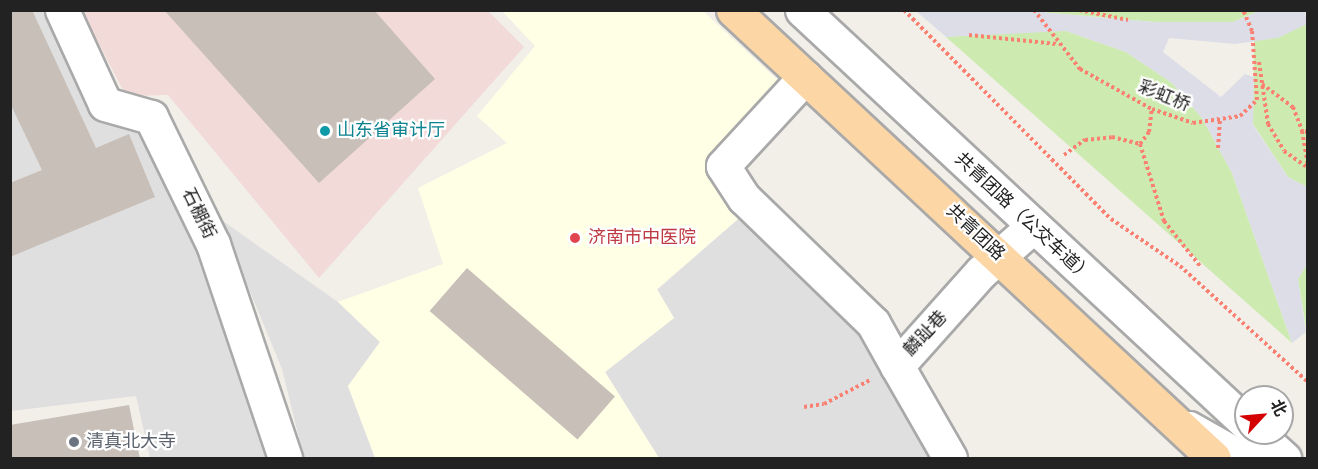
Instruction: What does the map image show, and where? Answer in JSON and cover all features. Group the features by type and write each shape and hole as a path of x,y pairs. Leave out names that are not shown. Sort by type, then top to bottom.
{"main road":[{"name":"共青团路","path":"733,10 1214,459"}],"street":[{"name":"石棚街","path":"62,10 105,104 151,117 213,244 262,378 285,459"},
{"name":"共青团路（公交车道）","path":"802,10 1031,228 1234,412"},
{"path":"805,77 723,166 744,198 873,323 897,366"},
{"name":"麟趾巷","path":"950,459 897,366 999,256 1031,228"},
{"path":"1170,417 1242,459"},
{"path":"1269,445 1284,459"}],"path":[{"path":"904,10 1112,219 1180,266 1308,382"},
{"name":"彩虹桥","path":"1034,10 1057,44 1080,69 1152,109 1193,123 1240,116 1257,99 1259,82"},
{"path":"1079,10 1128,20"},
{"path":"1243,10 1252,31 1259,82 1288,102 1305,132 1308,164"},
{"path":"969,35 1057,44"},
{"path":"1259,62 1268,124 1284,151 1308,168"},
{"path":"1140,144 1149,132 1152,109"},
{"path":"1218,148 1220,120"},
{"path":"1064,156 1085,140 1112,137 1140,144"},
{"path":"1140,144 1164,221 1200,266"},
{"path":"804,407 824,404 897,366"}],"shaded area":[{"path":"10,11 52,11 142,128 250,376 273,458 150,458 136,396 11,411"},
{"path":"82,11 488,11 524,47 319,278 168,95 126,96"},
{"name":"济南市中医院","path":"502,11 703,11 800,101 727,182 745,213 657,289 674,318 605,372 659,458 375,458 348,386 380,342 338,302 443,264 418,188 507,143 477,116 535,46"},
{"path":"916,11 1028,11 1155,22 1233,22 1259,11 1305,11 1307,24 1278,38 1235,44 1169,38 1163,52 1221,97 1245,74 1254,77 1253,125 1288,177 1307,187 1307,264 1298,279 1306,332 1292,343 1232,173 1202,118 1172,83 1126,52 1066,31 946,37"},
{"path":"745,213 880,353 935,458 659,458 605,372 674,318 657,290"},
{"path":"220,219 338,302 380,342 348,386 375,458 304,458 282,369"}],"green space":[{"path":"1028,11 1259,11 1233,22 1155,22"},
{"path":"1307,24 1307,187 1288,177 1253,124 1254,41"},
{"path":"1026,29 1066,31 1126,52 1172,83 1202,118 1232,173 1292,343 946,37"},
{"path":"1307,264 1307,334 1298,279"}],"building":[{"path":"10,10 32,10 96,148 129,134 155,197 10,257 10,183 42,170 10,103"},
{"name":"山东省审计厅","path":"164,10 374,10 435,79 319,183"},
{"path":"467,268 615,397 578,440 430,311"},
{"name":"清真北大寺","path":"129,405 140,459 10,459 10,425"}],"place":[{"name":"山东省审计厅","path":"325,131"},
{"name":"济南市中医院","path":"575,238"},
{"name":"清真北大寺","path":"74,442"}]}
